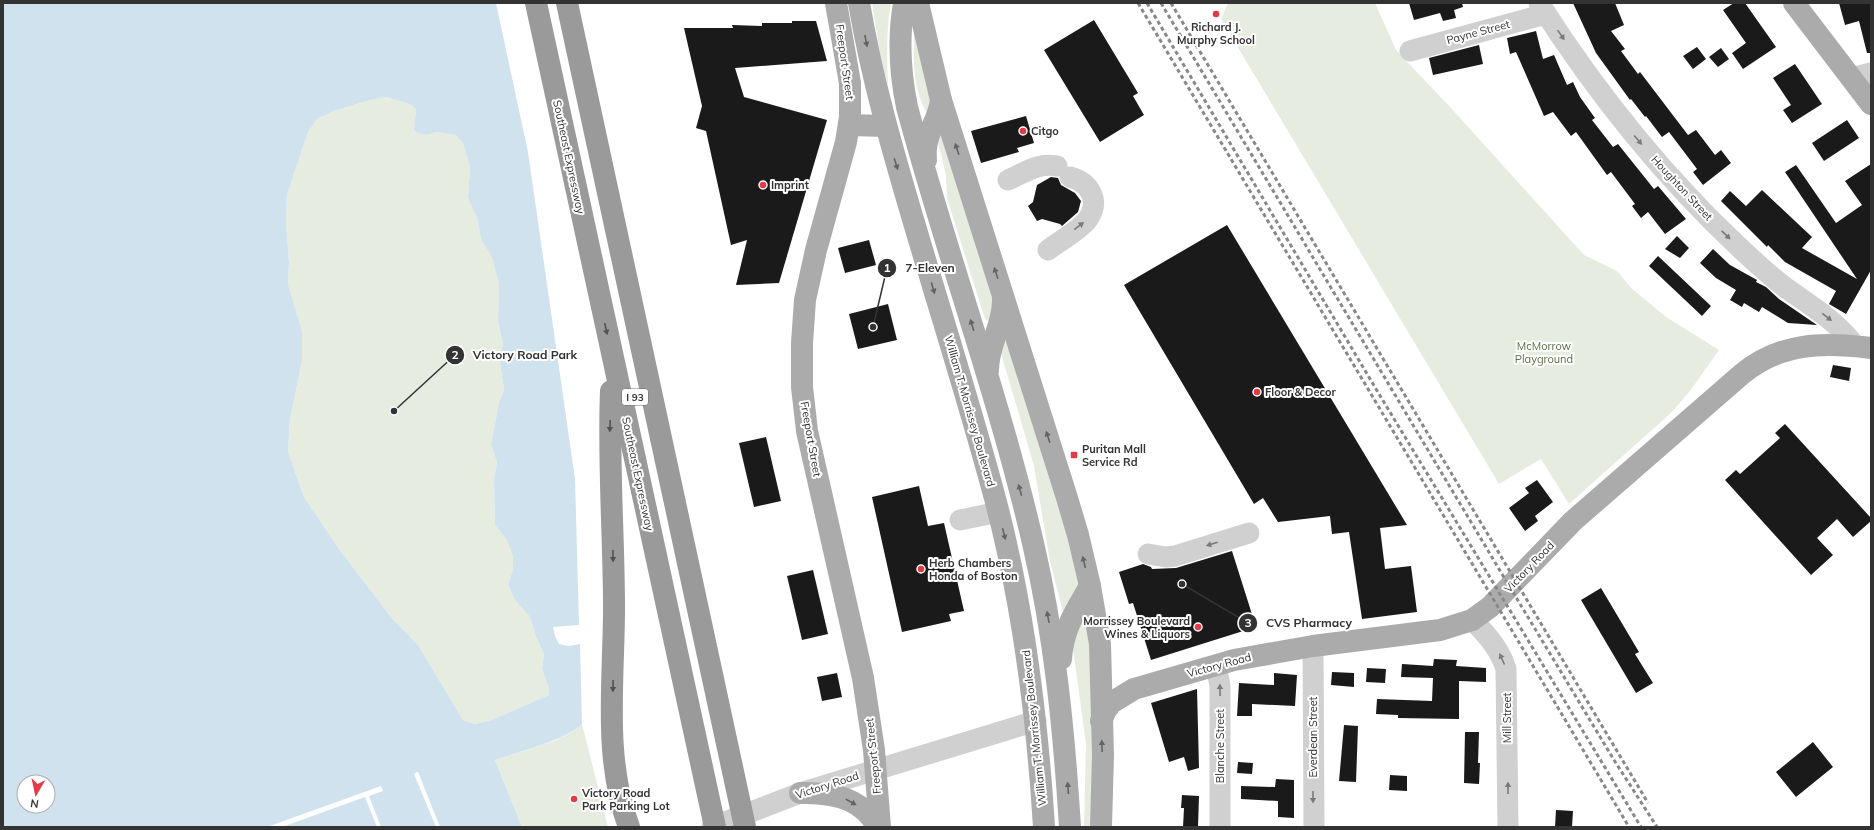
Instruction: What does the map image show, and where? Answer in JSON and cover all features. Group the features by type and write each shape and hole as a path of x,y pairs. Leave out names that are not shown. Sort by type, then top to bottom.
{"highway":[{"name":"Southeast Expressway","path":"536,3 613,359 728,788 757,827"},
{"name":"I 93","path":"550,3 728,788 745,827"},
{"name":"I 93","path":"567,3 728,788 728,827"},
{"name":"Southeast Expressway","path":"580,3 728,788 713,827"},
{"path":"613,359 610,437 614,608 614,757 620,799 629,827"}],"main road":[{"name":"Freeport Street","path":"836,3 850,83 851,109 844,150 816,250 805,300 801,365 807,431 863,678 873,739 880,827"},
{"name":"William T. Morrissey Boulevard","path":"859,3 885,126 979,440 999,512 1022,624 1036,721 1044,827"},
{"path":"904,3 900,42 903,88 929,185 1017,479 1036,556 1049,623 1060,702 1070,827"},
{"path":"918,3 941,100 1067,498 1078,535 1090,586 1101,655 1101,827"},
{"path":"1794,3 1861,75 1871,104"},
{"path":"929,185 925,154 926,141 939,113 941,100"},
{"path":"849,125 885,126"},
{"path":"991,389 988,373 990,351 1002,317 1003,297"},
{"name":"Victory Road","path":"1101,721 1111,703 1134,689 1245,657 1312,646 1440,630 1472,620 1494,603 1574,521 1753,365 1771,355 1792,348 1818,345 1863,347"},
{"path":"1060,702 1060,660 1063,639 1071,617 1090,586"},
{"path":"1101,655 1115,679 1125,686 1134,689"},
{"path":"800,793 826,793 849,799 866,812 877,827"}],"street":[{"name":"Payne Street","path":"1410,51 1542,9"},
{"name":"Houghton Street","path":"1542,9 1615,112 1686,193 1750,257 1863,347"},
{"path":"1008,180 1043,165 1069,171 1082,181 1088,188 1093,197 1092,208 1086,221 1048,250"},
{"path":"960,520 999,512"},
{"path":"1148,554 1166,557 1175,556 1249,533"},
{"name":"Mill Street","path":"1472,620 1494,644 1503,659 1506,668 1508,827"},
{"name":"Everdean Street","path":"1312,646 1314,827"},
{"name":"Blanche Street","path":"1216,665 1220,686 1220,827"},
{"name":"Victory Road","path":"713,827 800,793 1036,721"}],"green space":[{"path":"872,3 891,3 889,13 887,55 888,86 880,53"},
{"name":"McMorrow Playground","path":"1228,3 1375,3 1396,50 1451,108 1584,255 1617,271 1631,288 1666,317 1719,350 1690,391 1672,412 1569,504 1541,459 1499,484 1221,19"},
{"path":"914,26 934,115 929,116 923,106 916,84 914,61"},
{"path":"387,97 413,105 416,109 414,130 427,135 437,132 455,135 463,143 470,167 468,198 477,218 481,239 492,258 499,284 498,321 503,345 499,357 504,390 499,403 491,444 497,463 494,478 495,525 507,540 513,557 513,569 508,584 514,599 530,617 536,637 544,654 542,669 549,689 549,695 489,721 474,724 463,720 418,645 391,617 339,549 304,497 288,452 290,419 302,361 302,331 288,284 289,262 286,222 287,195 308,132 317,119 334,111 370,100"},
{"path":"941,128 997,309 989,321 985,319 947,198 946,175 936,135"},
{"path":"1002,341 1006,341 1067,535 1079,588 1064,616 1050,561 1034,466 1001,353"},
{"path":"1084,612 1092,654 1092,827 1084,827 1086,744 1072,641"},
{"path":"582,724 608,827 522,827 495,760 554,741 575,730"}],"water":[{"path":"3,3 496,3 528,152 575,479 579,625 553,627 559,644 568,646 580,644 582,724 575,730 554,740 495,760 522,827 3,827","holes":["387,97 412,105 416,109 414,130 418,133 427,135 437,132 455,135 463,143 470,167 468,198 477,218 481,239 492,258 499,284 498,321 503,345 499,357 504,390 499,403 491,444 497,463 494,478 495,525 507,540 513,557 513,569 508,584 514,599 530,617 536,637 544,654 542,669 549,689 549,695 489,721 474,724 463,720 418,645 391,617 339,549 304,497 288,452 290,419 302,361 302,331 288,284 289,262 286,222 287,195 308,132 317,119 334,111 370,100"]}],"pier":[{"path":"417,772 440,827 436,827 414,774"},
{"path":"381,786 383,791 369,796 381,827 377,827 365,797 282,827 267,827"}],"building":[{"path":"1409,3 1462,3 1463,7 1454,10 1456,18 1443,21 1440,13 1414,20"},
{"path":"1573,3 1615,3 1624,25 1611,31 1625,49 1621,51 1638,74 1640,72 1688,135 1696,130 1715,155 1721,150 1731,163 1703,185 1693,172 1697,169 1669,132 1662,137 1646,116 1645,117 1631,99 1630,100 1596,53"},
{"path":"1734,3 1745,3 1776,47 1743,69 1732,53 1746,43 1723,10"},
{"path":"1839,3 1871,3 1871,53 1867,53 1859,21 1845,25"},
{"path":"1094,20 1138,93 1133,96 1144,115 1100,142 1044,50"},
{"name":"Imprint","path":"792,21 816,21 827,61 735,68 744,97 827,120 779,283 736,285 747,240 731,245 706,131 696,128 702,106 684,28 733,28 732,25 762,26 762,23 792,23"},
{"path":"1536,31 1543,59 1554,55 1567,85 1573,82 1580,97 1595,118 1592,120 1613,147 1618,144 1654,189 1658,186 1686,219 1665,234 1648,212 1641,218 1632,206 1635,204 1611,172 1607,175 1576,132 1571,136 1553,112 1544,116 1516,52 1510,54 1507,38"},
{"path":"1479,45 1483,64 1433,75 1429,58"},
{"path":"1697,47 1706,59 1693,69 1683,56"},
{"path":"1721,48 1729,59 1718,67 1709,57"},
{"path":"1795,64 1822,104 1792,123 1783,110 1791,105 1773,78"},
{"name":"Citgo","path":"1026,116 1034,143 1017,148 1019,152 981,163 971,131"},
{"path":"1847,120 1859,138 1824,161 1812,143"},
{"path":"1871,164 1871,270 1846,314 1829,304 1836,291 1785,262 1768,245 1767,247 1721,201 1730,191 1746,206 1762,190 1812,237 1802,248 1857,279 1785,172 1796,165 1836,223 1862,205 1845,181"},
{"path":"1051,177 1058,178 1061,185 1075,193 1081,201 1078,212 1062,226 1060,224 1042,219 1037,221 1028,206 1033,202 1037,185"},
{"name":"Floor & Decor","path":"1227,225 1407,525 1380,528 1385,569 1411,566 1417,612 1362,619 1349,532 1332,534 1330,516 1278,522 1263,498 1254,504 1124,285"},
{"path":"1677,236 1689,248 1680,258 1665,249"},
{"path":"869,240 876,265 845,273 838,248"},
{"path":"1713,249 1730,265 1757,280 1756,282 1766,287 1779,299 1817,325 1788,323 1762,307 1759,312 1744,303 1742,307 1730,300 1736,290 1716,278 1700,263"},
{"path":"1658,256 1711,306 1702,316 1649,266"},
{"path":"888,304 897,340 858,349 849,314"},
{"path":"1833,365 1851,368 1849,381 1830,377"},
{"path":"1785,424 1871,518 1871,521 1853,537 1837,519 1817,538 1833,555 1811,575 1725,480 1736,470 1740,474 1780,438 1775,433"},
{"path":"766,437 781,501 754,507 739,443"},
{"path":"1537,480 1553,502 1535,516 1538,521 1525,531 1509,508 1529,493 1525,488"},
{"name":"Herb Chambers Honda of Boston","path":"919,486 928,526 944,523 964,611 949,614 951,621 902,632 872,497"},
{"path":"1232,551 1256,627 1151,660 1133,603 1129,604 1119,572 1143,564 1151,567 1152,569 1176,568"},
{"path":"813,570 828,634 802,640 787,576"},
{"path":"1601,588 1639,652 1635,654 1653,683 1636,693 1581,600"},
{"path":"1434,659 1457,660 1456,666 1486,668 1486,682 1459,681 1459,719 1398,718 1398,715 1376,714 1377,699 1432,701 1433,678 1401,677 1402,664 1433,666"},
{"path":"1367,668 1386,669 1385,683 1366,682"},
{"path":"1332,672 1354,673 1354,687 1331,685"},
{"path":"837,673 842,697 822,701 817,677"},
{"path":"1274,673 1297,675 1295,706 1252,704 1252,716 1237,716 1239,683 1274,685"},
{"path":"1197,689 1199,768 1188,771 1184,757 1169,762 1151,703"},
{"path":"1344,725 1358,726 1356,782 1339,781"},
{"path":"1465,732 1479,732 1479,784 1464,783"},
{"path":"1813,742 1833,767 1796,797 1776,772"},
{"path":"1238,762 1253,763 1252,774 1237,773"},
{"path":"1390,775 1407,776 1407,791 1389,790"},
{"path":"1276,779 1294,780 1294,818 1278,817 1278,801 1241,799 1241,786 1275,787"},
{"path":"1182,795 1199,796 1198,827 1183,827 1184,808 1181,808"},
{"path":"1556,810 1573,811 1572,827 1555,827"}],"railway":[{"path":"1138,3 1629,827"},
{"path":"1147,3 1376,389 1641,827"},
{"path":"1161,3 1499,569 1614,760 1657,827"},
{"path":"1171,3 1648,803"}],"place":[{"name":"Richard J. Murphy School","path":"1216,14"},
{"name":"Citgo","path":"1023,131"},
{"name":"Imprint","path":"763,185"},
{"name":"7-Eleven","path":"873,327"},
{"name":"Floor & Decor","path":"1257,392"},
{"name":"Victory Road Park","path":"394,411"},
{"name":"Puritan Mall Service Rd","path":"1074,455"},
{"name":"Herb Chambers Honda of Boston","path":"921,569"},
{"name":"CVS Pharmacy","path":"1182,584"},
{"name":"Morrissey Boulevard Wines & Liquors","path":"1198,627"},
{"name":"Victory Road Park Parking Lot","path":"574,799"}]}
